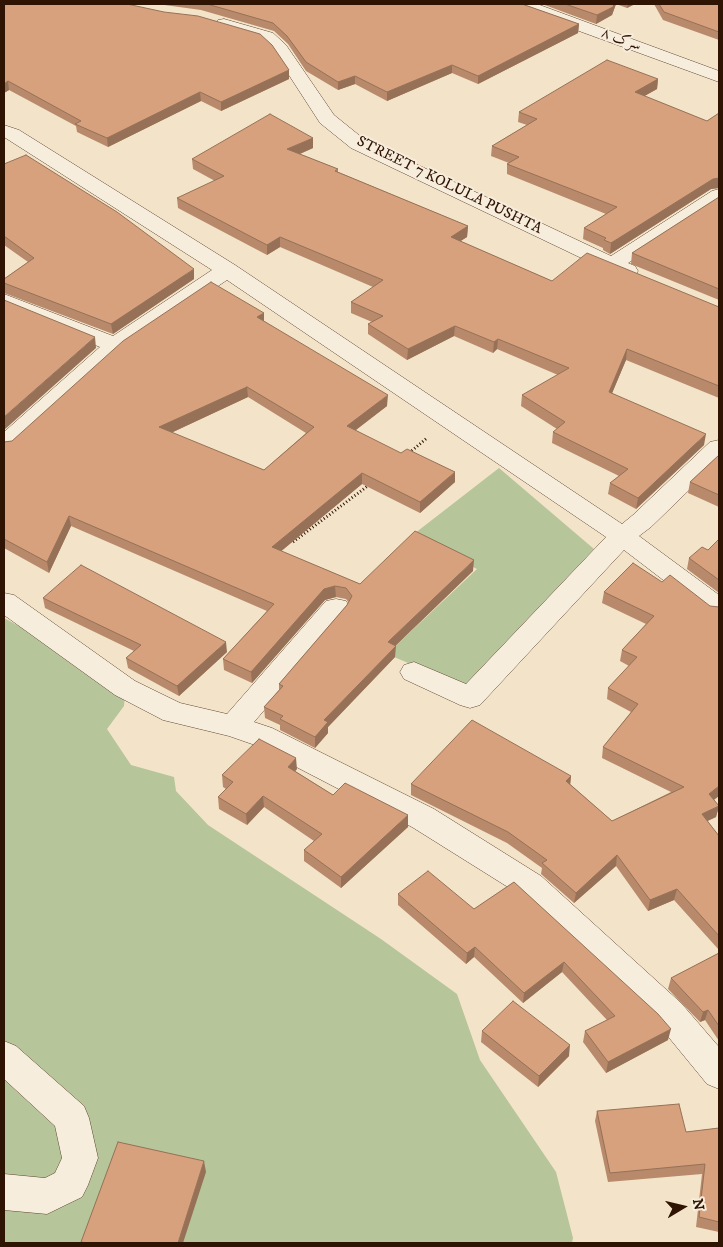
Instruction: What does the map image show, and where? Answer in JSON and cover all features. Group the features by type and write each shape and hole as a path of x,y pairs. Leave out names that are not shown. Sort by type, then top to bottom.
{"street":[{"name":"سرک ۸","path":"522,4 719,77"},
{"name":"STREET 7 KOLULA PUSHTA","path":"210,20 267,37 280,48 327,119 358,144 611,265 647,280"},
{"path":"6,135 227,270 622,536 719,608"},
{"path":"611,265 719,195"},
{"path":"4,446 115,345 227,270"},
{"path":"4,300 115,345"},
{"path":"414,672 470,698 622,536 642,521 719,447"},
{"path":"4,602 126,688 173,712 233,726 262,736 423,818 530,885 669,1013 719,1073"},
{"path":"233,726 336,608"},
{"path":"4,1057 71,1118 80,1158 69,1184 47,1196 4,1192"}],"path":[{"path":"406,456 449,420"},
{"path":"293,542 377,480"}],"green space":[{"path":"499,468 594,549 465,687 387,654 477,569 410,537"},
{"path":"4,618 126,684 124,706 107,729 131,765 174,777 176,791 208,825 381,939 457,994 480,1060 556,1172 573,1238 572,1243 4,1243"}],"building":[{"path":"4,4 127,4 164,12 198,16 260,34 272,45 289,70 221,102 200,92 107,138 75,124 81,121 8,81 4,84"},
{"path":"207,4 522,4 579,24 478,76 452,65 387,92 355,76 338,82 306,62 287,36 273,23"},
{"path":"565,4 614,4 613,7 597,15"},
{"path":"659,4 719,4 719,32 664,12"},
{"path":"607,60 658,79 635,92 707,121 719,113 719,178 713,179 611,243 604,240 606,238 584,228 617,207 507,164 519,157 492,146 537,119 519,112"},
{"path":"270,114 313,138 287,149 338,169 335,171 468,226 451,237 552,281 587,253 719,307 719,386 627,349 609,392 706,434 638,498 610,483 628,469 553,432 565,422 522,395 569,368 498,339 494,342 455,326 408,349 368,324 383,316 351,302 383,280 280,237 267,245 177,198 224,176 192,159"},
{"path":"26,155 117,212 194,269 111,324 4,283 4,279 34,258 4,236 4,164"},
{"path":"719,197 719,289 632,253"},
{"path":"211,282 264,313 257,317 388,395 347,426 401,453 407,449 455,472 420,502 362,473 272,547 360,584 415,531 474,560 388,642 396,646 324,720 328,722 315,737 280,719 283,716 264,707 283,686 279,684 347,605 352,596 346,588 335,586 324,589 251,672 223,659 274,604 69,516 47,562 4,539 4,442 12,441 123,341","holes":["247,387 314,427 264,470 159,427"]},
{"path":"4,300 95,337 4,417"},
{"path":"719,455 719,495 690,482"},
{"path":"719,539 719,580 689,558 702,547 708,550"},
{"path":"633,563 662,582 670,575 710,606 719,607 719,786 709,794 719,806 702,814 719,836 719,936 677,889 650,900 617,855 576,893 542,863 547,860 508,832 411,784 472,720 571,776 566,781 612,821 684,787 603,747 638,704 608,688 637,657 622,650 654,616 604,592"},
{"path":"81,565 226,642 177,686 126,658 141,645 43,598"},
{"path":"259,739 296,758 288,767 333,795 345,783 408,815 341,877 304,850 322,834 263,796 246,814 218,797 233,782 222,775"},
{"path":"428,871 474,909 514,882 658,1014 671,1029 608,1062 585,1031 615,1016 564,962 524,993 475,947 467,953 398,894"},
{"path":"719,953 719,1026 708,1010 703,1012 671,978"},
{"path":"513,1001 570,1045 539,1076 482,1031"},
{"path":"679,1104 686,1132 719,1128 719,1222 699,1217 705,1164 610,1173 597,1111"},
{"path":"118,1142 204,1161 178,1243 81,1242"}]}
